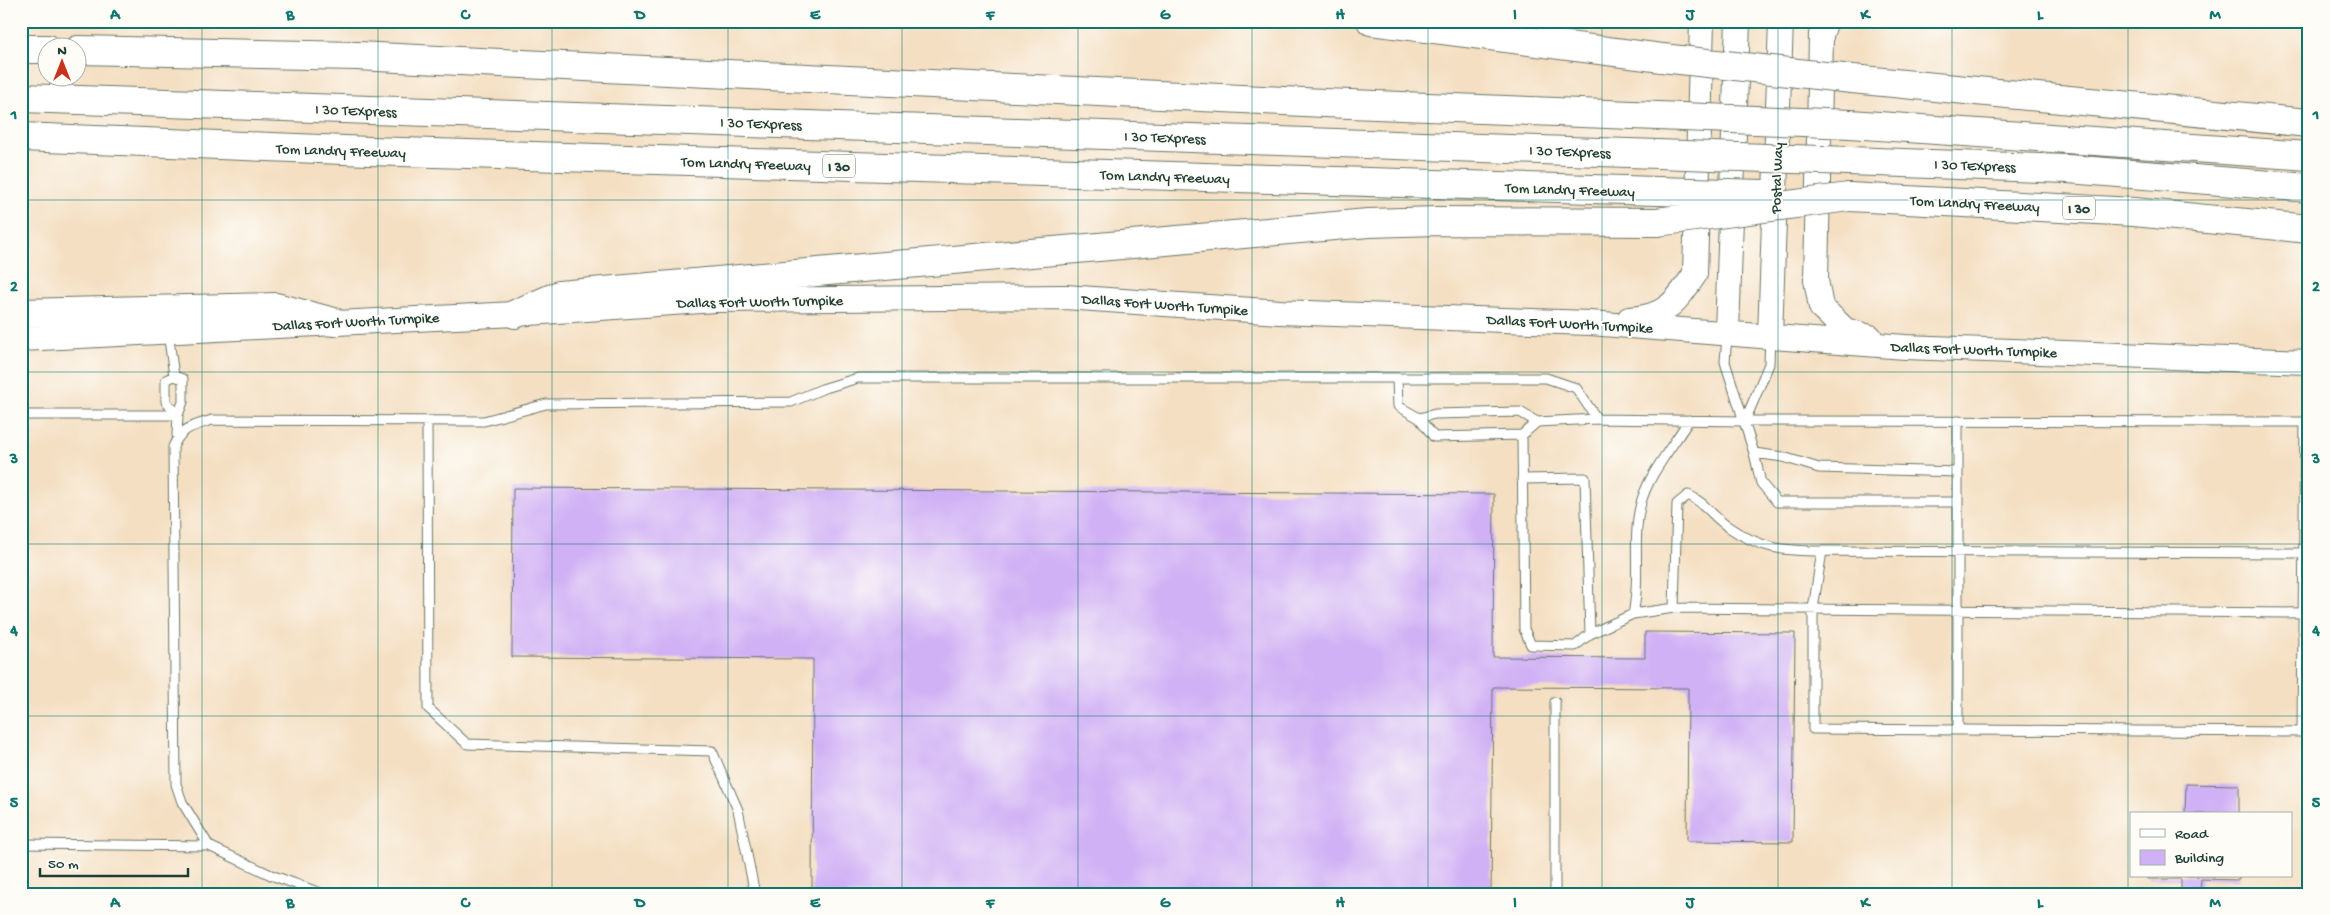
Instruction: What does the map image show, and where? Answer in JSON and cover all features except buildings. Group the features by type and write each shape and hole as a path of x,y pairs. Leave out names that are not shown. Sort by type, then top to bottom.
{"highway":[{"path":"1371,21 1662,58 1852,79 2309,122"},
{"path":"21,49 38,49"},
{"path":"88,50 367,57 1324,103 1850,124 2309,156"},
{"name":"I 30 TEXpress","path":"21,98 2068,169 2309,188"},
{"name":"Tom Landry Freeway","path":"21,137 369,151 1849,197 2134,212 2309,228"},
{"path":"515,314 558,295 1313,226 1438,220 1657,222 1849,197"},
{"path":"21,313 276,307 334,322"}],"main road":[{"path":"1590,323 1647,318 1676,303 1695,274 1702,21"},
{"path":"1727,332 1738,21"},
{"name":"Postal Way","path":"1770,336 1781,21"},
{"path":"1826,21 1821,35 1816,280 1821,307 1845,330 1905,347"},
{"name":"Dallas Fort Worth Turnpike","path":"21,339 515,314 715,300 1065,297 1280,312 1590,323 1905,347 2309,362"}],"lane":[{"path":"168,331 174,376"},
{"path":"1727,332 1725,362 1745,421 1761,484 1777,502 1958,502"},
{"path":"1745,421 1769,364 1770,336"},
{"path":"178,415 166,402 166,380 174,376 183,379 183,402 178,415 178,435 173,446 176,784 182,802 209,846"},
{"path":"178,435 188,428 212,420 484,421 546,404 792,402 822,389 858,378 1546,378 1576,388 1597,419"},
{"path":"1397,378 1398,406 1419,418 1434,437 1522,435 1537,422"},
{"path":"1419,418 1435,414 1520,412 1537,422 1597,419 2305,422 2304,552 2306,613 2302,732 1813,729 1813,609 1822,551"},
{"path":"21,415 178,415"},
{"path":"1633,614 1637,595 1639,508 1644,489 1689,420"},
{"path":"427,421 428,708 467,744 712,751 738,810 755,894"},
{"path":"1958,421 1958,730"},
{"path":"1522,435 1524,629 1531,645 1575,646 1590,634 1633,614 1674,608 2306,613"},
{"path":"1754,453 1783,457 1819,468 1958,472"},
{"path":"1522,479 1585,478 1590,634"},
{"path":"1674,608 1677,504 1688,495 1700,500 1726,525 1763,545 1786,551 2304,552"},
{"path":"1555,702 1556,894"},
{"path":"21,844 209,846 271,875 323,894"}]}
